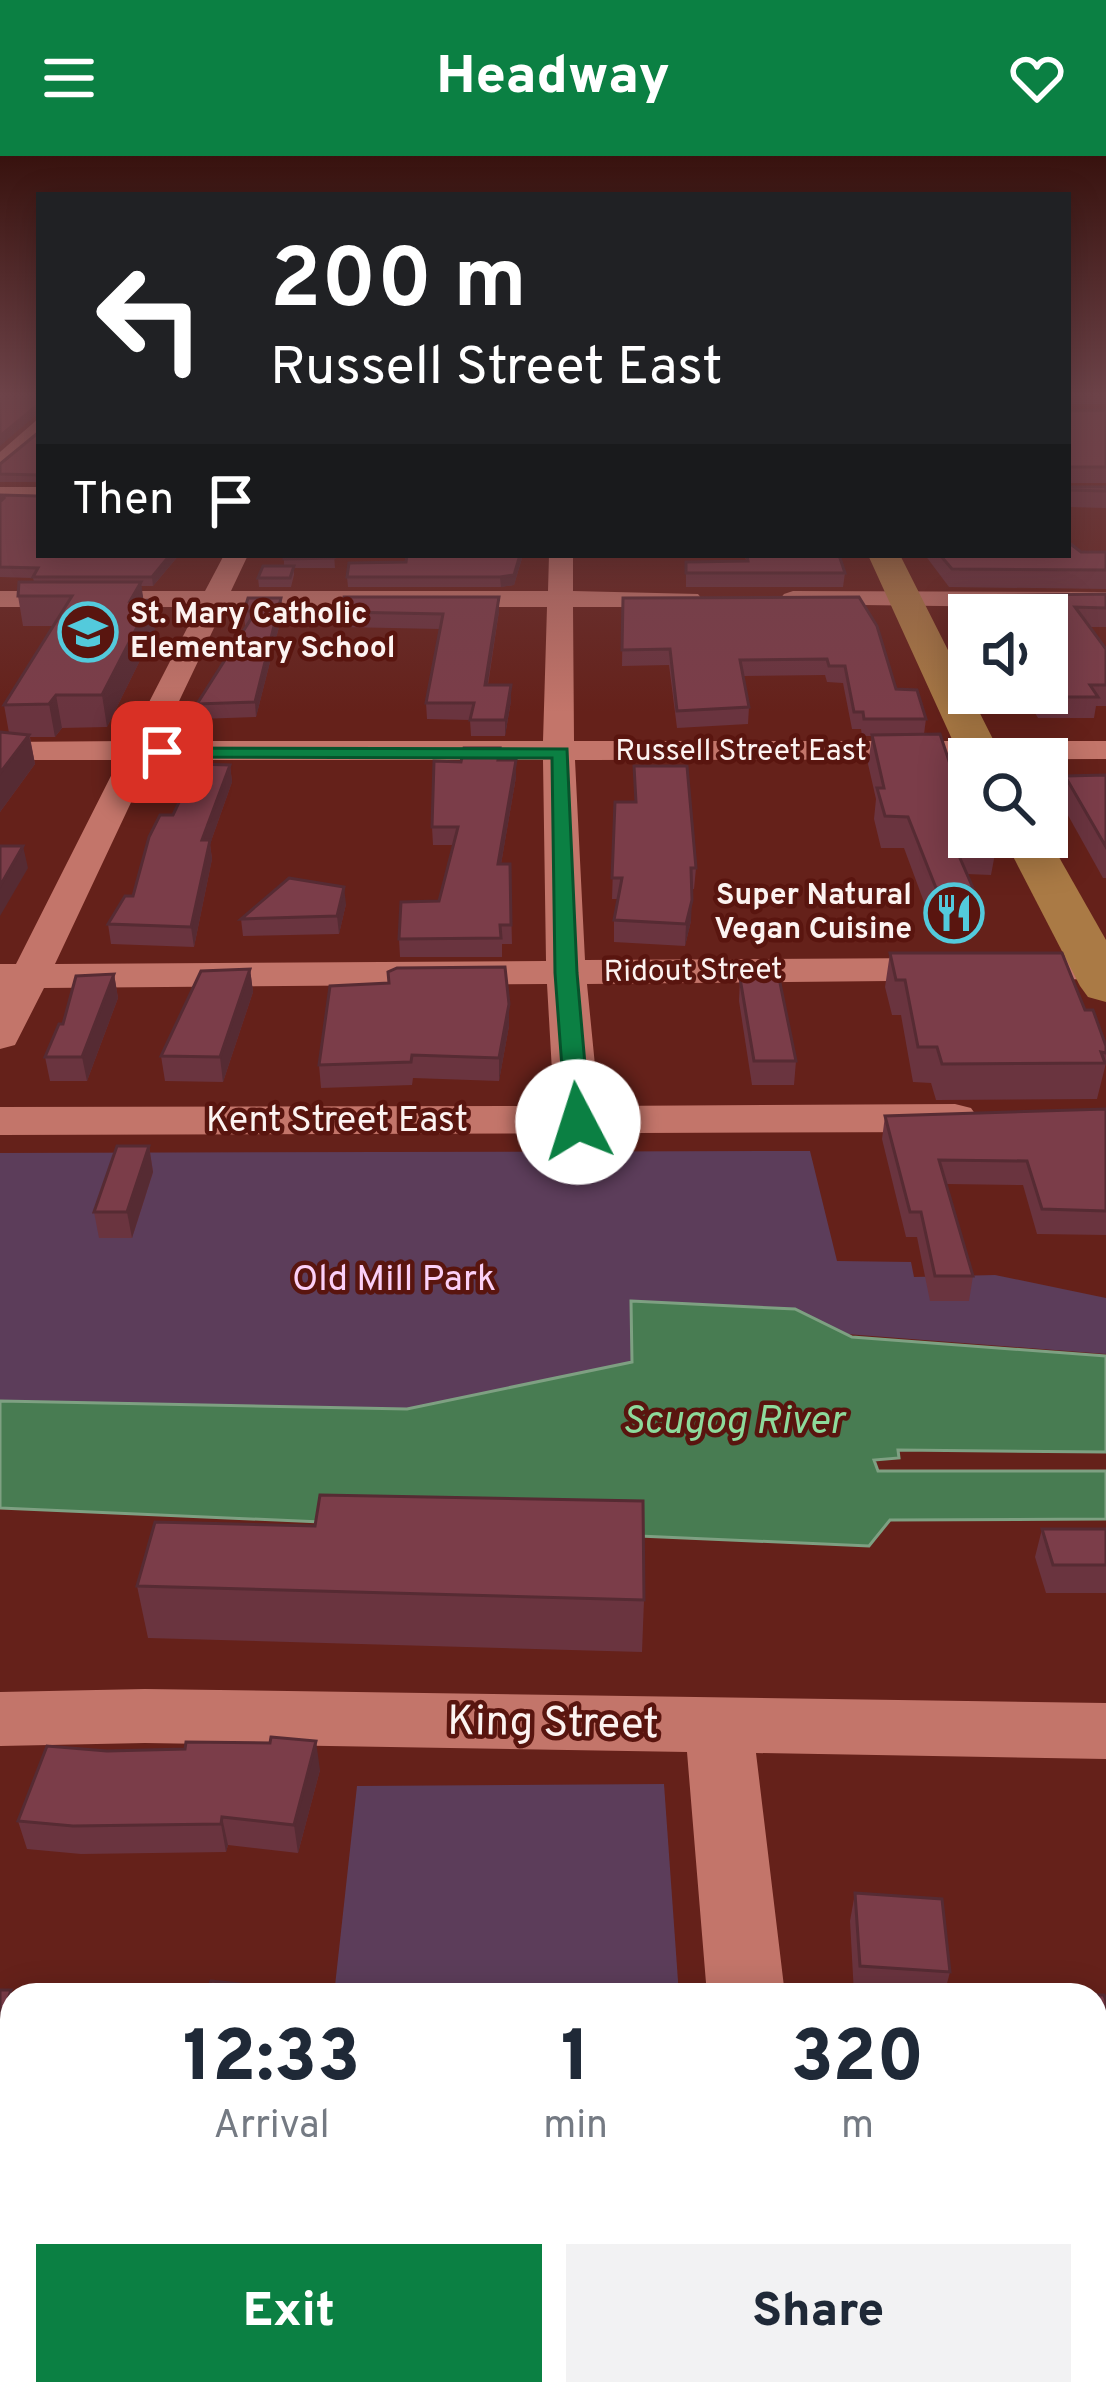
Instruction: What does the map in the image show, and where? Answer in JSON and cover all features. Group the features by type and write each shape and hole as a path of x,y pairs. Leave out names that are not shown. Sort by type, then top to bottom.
{"main road":[{"path":"886,558 972,738"},
{"path":"1037,858 1102,977"}],"street":[{"path":"0,1036 15,975 139,752 235,558"},
{"path":"562,558 566,973 578,1122"},
{"path":"0,599 709,599"},
{"path":"776,599 1106,600"},
{"name":"Russell Street East","path":"1068,752 1106,750"},
{"name":"Russell Street East","path":"0,751 948,755"},
{"name":"Ridout Street","path":"15,975 1102,977"},
{"name":"Kent Street East","path":"0,1121 992,1117"},
{"name":"King Street","path":"0,1719 145,1716 719,1729 1106,1731"},
{"path":"719,1729 745,1983"}],"green space":[{"name":"Old Mill Park","path":"810,1151 837,1261 911,1262 914,1277 995,1275 1106,1298 1106,1354 846,1334 795,1309 631,1302 633,1362 407,1409 0,1401 0,1153"},
{"path":"664,1784 678,1983 335,1983 357,1786"}],"water":[{"name":"Scugog River","path":"631,1301 795,1309 852,1337 1106,1356 1106,1452 898,1450 899,1458 874,1460 878,1471 1106,1471 1106,1519 890,1520 869,1546 0,1508 0,1401 407,1409 632,1362"}],"building":[{"path":"0,502 36,502 36,558 168,558 152,577 33,577 38,568 0,567"},
{"path":"1071,544 1081,552 1106,552 1106,570 952,569 943,558 1071,558"},
{"path":"407,558 519,558 514,575 500,577 347,577 349,563 406,562"},
{"path":"840,558 845,573 686,573 686,562"},
{"path":"263,566 294,566 290,578 258,578"},
{"path":"19,582 141,582 130,601 151,600 102,695 56,695 49,704 4,705 72,596 18,596"},
{"path":"1068,594 1106,594 1106,608 1075,607 1106,649 1106,685 1090,685 1098,697 1068,697"},
{"path":"344,597 499,597 485,685 511,685 505,720 470,720 474,703 426,703 443,614 342,612"},
{"path":"859,597 877,626 896,689 917,690 926,719 864,719 863,712 854,712 845,666 829,666 827,659 740,660 749,707 677,711 670,649 622,650 623,598"},
{"path":"248,598 281,598 255,702 197,704 256,611 244,611"},
{"path":"0,732 29,735 0,773"},
{"path":"940,734 948,758 948,858 960,858 973,888 936,888 908,817 885,816 872,735"},
{"path":"464,748 500,748 498,760 516,760 498,864 510,864 511,925 500,925 501,938 399,939 401,902 439,901 458,827 432,827 434,761 461,762"},
{"path":"197,764 230,765 202,840 210,840 191,927 108,924 125,896 133,896 149,837 160,815 173,815"},
{"path":"634,766 687,766 696,868 691,868 692,900 686,924 614,920 622,878 612,878 615,802 636,802"},
{"path":"1106,775 1106,847 1068,781 1068,776"},
{"path":"0,846 23,846 0,886"},
{"path":"289,878 344,887 337,916 241,919"},
{"path":"890,953 1062,953 1085,1010 1093,1010 1106,1046 1106,1053 1101,1052 1105,1063 942,1064 937,1047 918,1047 905,980 896,980"},
{"path":"505,967 509,1004 499,1058 412,1055 411,1062 319,1065 330,986 389,983 388,972 397,968"},
{"path":"250,969 220,1057 161,1056 201,971"},
{"path":"114,974 82,1057 45,1057 63,1024 76,976"},
{"path":"740,978 779,978 796,1061 754,1061"},
{"path":"1106,1109 1106,1211 1042,1209 1027,1161 939,1160 973,1276 935,1276 921,1212 910,1212 885,1116"},
{"path":"117,1146 149,1146 127,1212 94,1212"},
{"path":"320,1495 643,1501 644,1600 137,1586 155,1522 315,1526"},
{"path":"1042,1529 1106,1529 1106,1565 1053,1565"},
{"path":"271,1737 316,1741 294,1825 222,1817 221,1824 73,1826 18,1821 47,1746 107,1751 185,1749 186,1742 270,1743"},
{"path":"855,1893 942,1899 950,1972 860,1966"}],"place":[{"name":"St. Mary Catholic Elementary School","path":"88,632"},
{"name":"Super Natural Vegan Cuisine","path":"954,913"}],"route":[{"path":"162,752 561,753 566,973 578,1122"}]}
